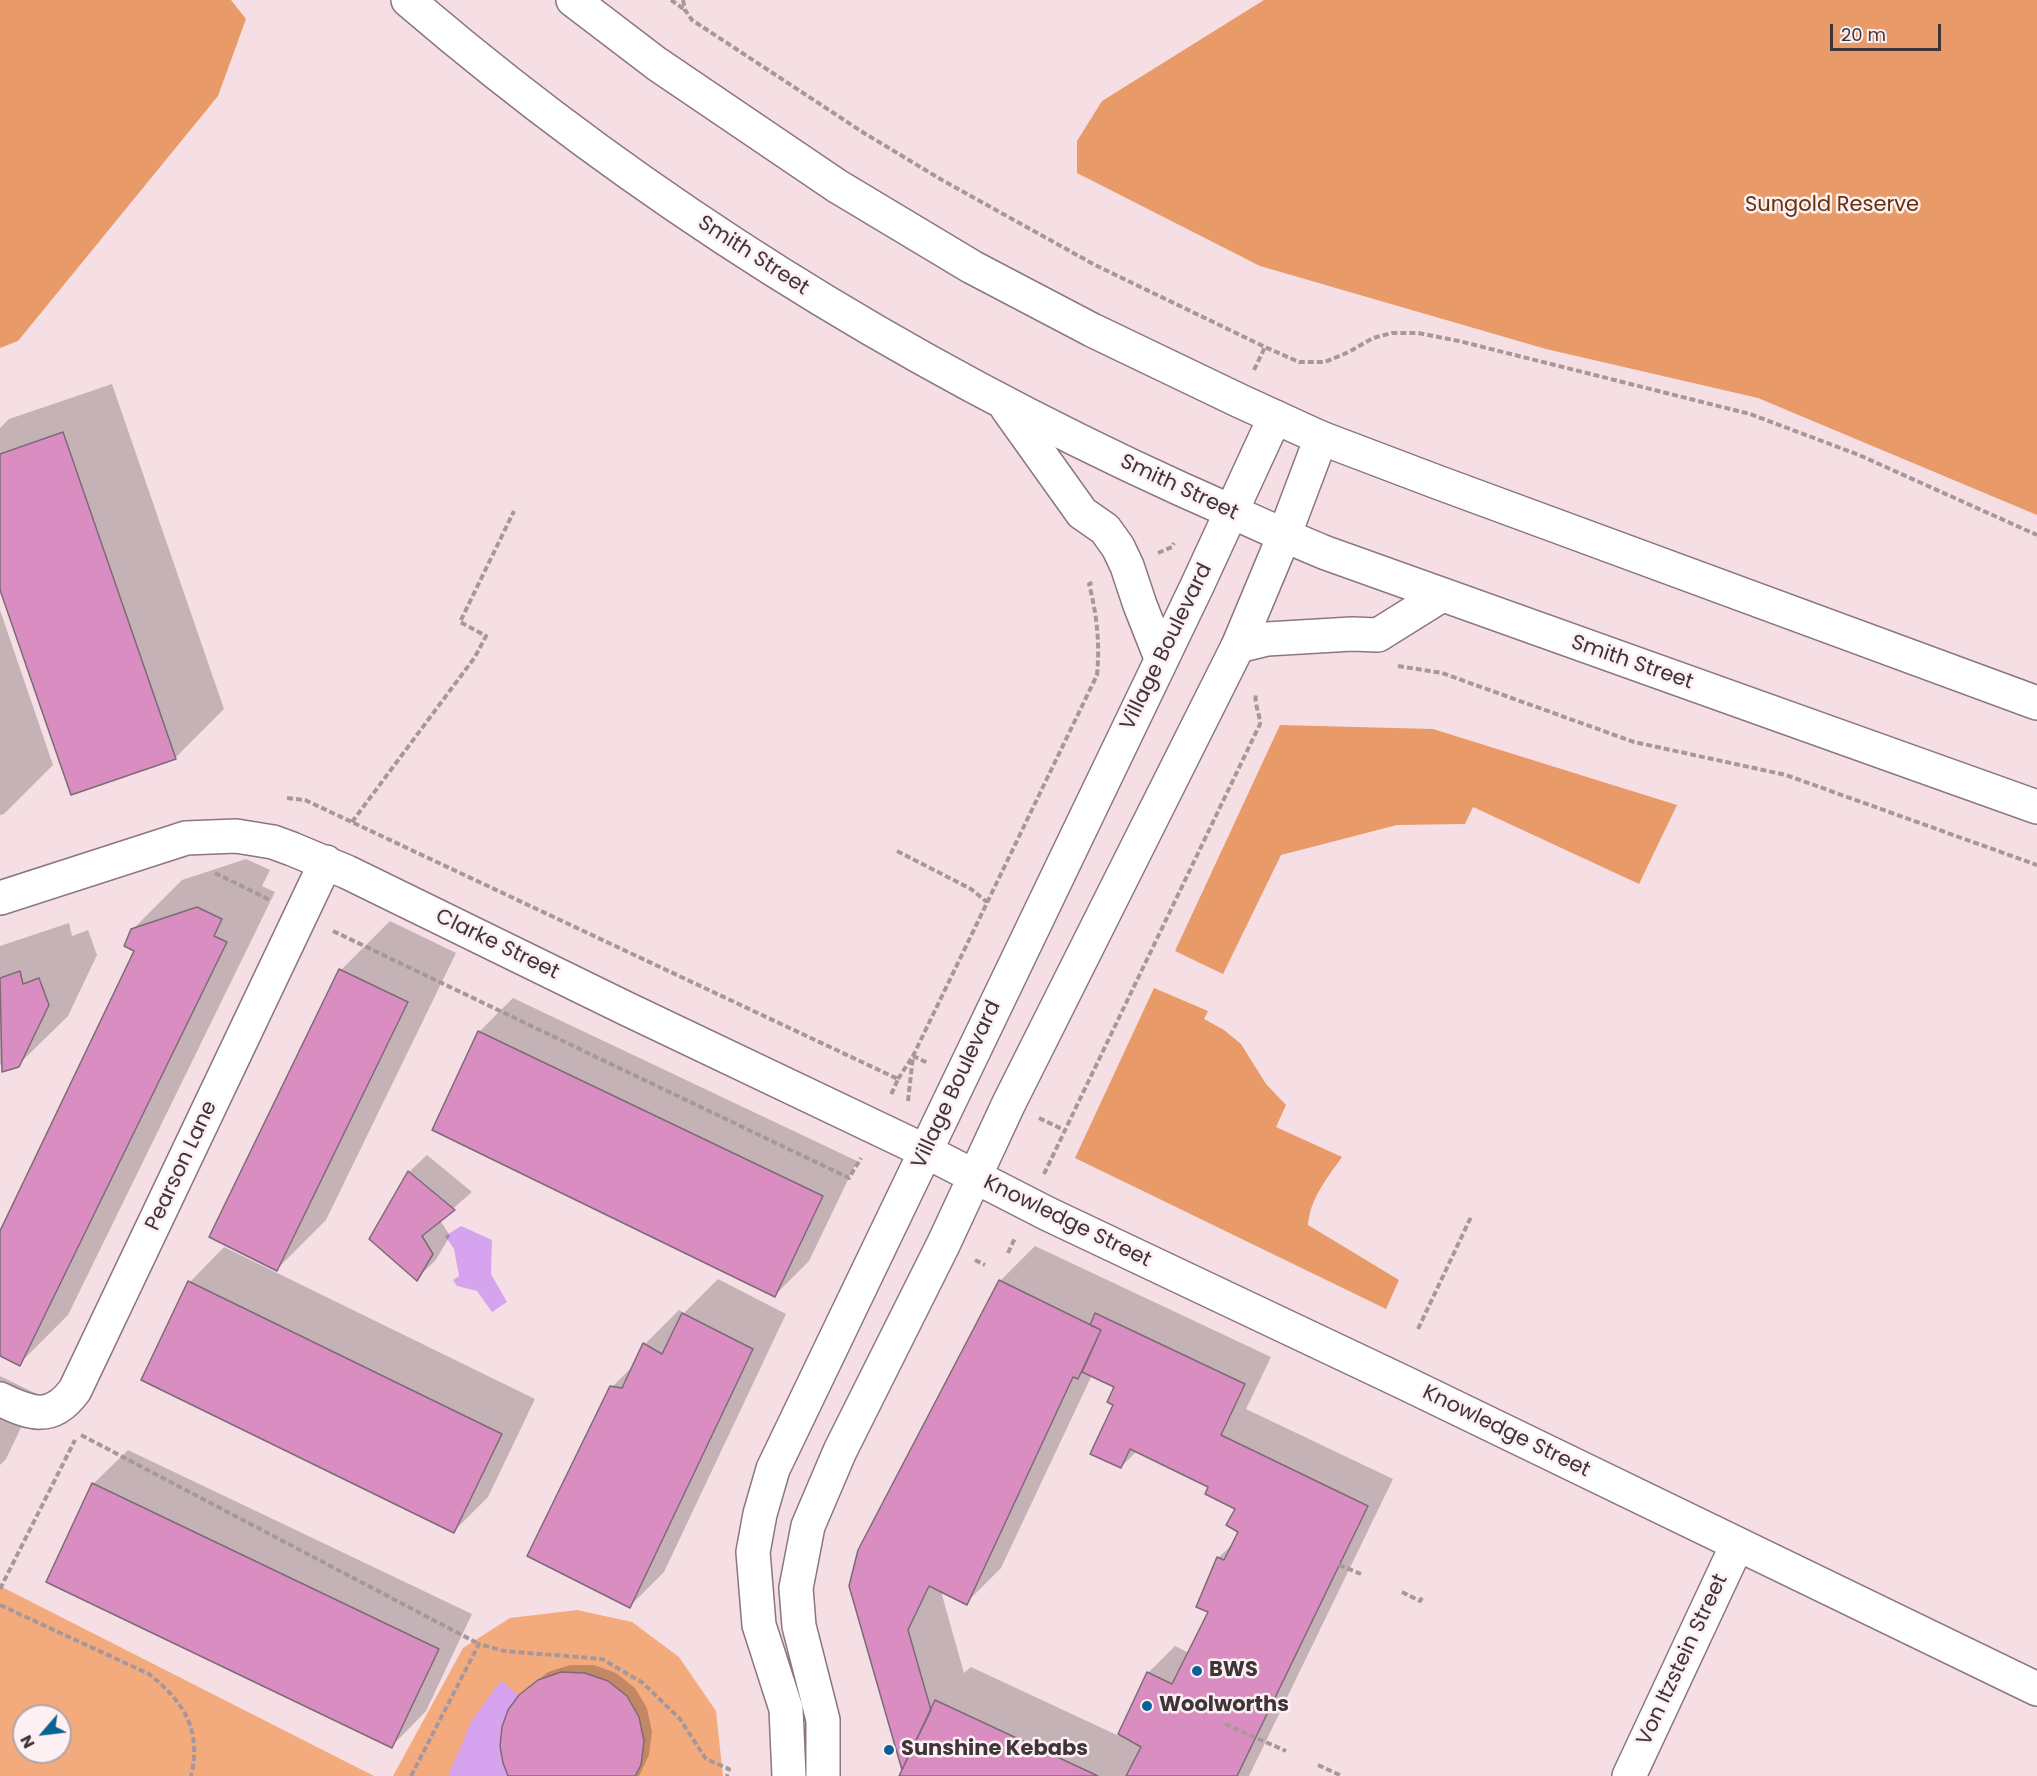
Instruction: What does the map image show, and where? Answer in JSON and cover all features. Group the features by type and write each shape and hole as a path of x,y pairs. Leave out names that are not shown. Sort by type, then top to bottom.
{"main road":[{"name":"Smith Street","path":"408,0 551,116 762,264 929,363 1005,405 1284,536 1442,596 2037,807"},
{"path":"573,0 657,64 837,186 972,267 1092,330 1321,438 1607,546 2037,703"},
{"path":"1005,405 1082,513 1105,530 1118,547 1161,658"},
{"name":"Village Boulevard","path":"789,1776 786,1709 759,1625 753,1552 760,1514 773,1469 1275,417"},
{"path":"823,1776 823,1720 799,1626 796,1588 808,1526 840,1451 943,1245 974,1176 1238,646 1284,536 1321,438"},
{"path":"1238,646 1267,639 1352,634 1378,635 1442,596"},
{"name":"Clarke Street","path":"0,898 186,838 236,836 273,842 326,862 974,1176"},
{"name":"Pearson Lane","path":"0,1399 21,1409 36,1412 53,1411 66,1402 75,1390 326,862"},
{"name":"Knowledge Street","path":"974,1176 1048,1214 1405,1383 2037,1689"},
{"name":"Von Itzstein Street","path":"1629,1776 1737,1545"}],"path":[{"path":"671,0 701,26 864,133 942,180 1095,265 1299,362 1324,362 1349,352 1373,338 1392,333 1418,333 1459,341 1750,414 1859,455 2037,535"},
{"path":"683,0 685,10"},
{"path":"352,822 475,657 486,636 460,622 514,511"},
{"path":"890,1098 898,1079 913,1056 1097,675 1100,650 1097,619 1089,584 1172,547"},
{"path":"1390,666 1413,667 1442,673 1634,742 1786,776 2037,866"},
{"path":"1047,1167 1260,724 1260,713 1255,700 1256,689"},
{"path":"287,798 305,800 898,1079"},
{"path":"897,851 971,890 987,902"},
{"path":"211,872 849,1178 858,1162"},
{"path":"907,1107 913,1056"},
{"path":"1418,1329 1471,1216"},
{"path":"0,1589 79,1433 479,1644 504,1651 602,1659 643,1683 680,1719 706,1759 729,1769 727,1776"},
{"path":"1339,1565 1361,1574"},
{"path":"1402,1592 1420,1601 1423,1596"},
{"path":"0,1605 149,1674 166,1687 180,1704 196,1744 191,1776"},
{"path":"411,1776 479,1644"},
{"path":"1225,1724 1286,1751"},
{"path":"1318,1765 1342,1776"}],"shaded area":[{"path":"461,1226 492,1240 491,1274 507,1302 492,1312 477,1291 457,1286 453,1280 459,1276 454,1249 445,1236"},
{"path":"0,1586 374,1776 0,1776"},
{"path":"577,1610 632,1622 679,1657 716,1711 723,1776 393,1776 463,1648 510,1618"},
{"path":"501,1681 519,1695 507,1715 502,1734 502,1754 508,1776 448,1776 472,1720"}],"green space":[{"path":"0,0 231,0 246,19 218,96 18,341 0,348"},
{"name":"Sungold Reserve","path":"1264,0 2037,0 2037,515 1758,398 1546,349 1260,266 1077,173 1077,141 1102,101"},
{"path":"1280,725 1433,729 1677,805 1639,884 1473,807 1465,824 1397,825 1281,855 1223,974 1175,951"},
{"path":"1154,988 1208,1011 1204,1019 1224,1030 1241,1044 1266,1084 1286,1105 1276,1127 1342,1157 1325,1181 1312,1206 1308,1225 1399,1280 1386,1309 1075,1158"}],"building":[{"path":"63,432 176,759 71,795 0,590 0,454"},
{"path":"197,907 222,919 214,936 227,942 20,1366 0,1356 0,1231 134,951 124,946 131,929"},
{"path":"339,969 408,1002 277,1271 209,1237"},
{"path":"20,971 23,984 39,978 49,1005 19,1067 2,1072 0,978"},
{"path":"478,1031 823,1196 775,1297 432,1130"},
{"path":"408,1171 455,1210 422,1236 433,1254 417,1281 369,1239"},
{"path":"999,1280 1101,1330 1078,1379 1073,1377 967,1605 929,1586 908,1630 931,1710 902,1770 849,1586 858,1550"},
{"path":"188,1281 502,1434 454,1533 141,1380"},
{"path":"682,1313 753,1349 630,1608 527,1556 610,1386 622,1388 643,1343 662,1354"},
{"path":"1095,1313 1245,1384 1221,1435 1368,1506 1237,1776 1126,1776 1141,1747 1118,1734 1147,1672 1172,1684 1208,1612 1196,1607 1217,1557 1224,1560 1238,1532 1226,1525 1235,1509 1205,1494 1208,1487 1130,1449 1121,1468 1090,1454 1113,1405 1107,1402 1114,1387 1082,1372 1101,1330 1090,1325"},
{"path":"92,1483 439,1649 392,1748 46,1582"},
{"path":"561,1672 585,1673 608,1681 627,1696 639,1717 644,1741 641,1765 635,1776 508,1776 500,1746 502,1727 508,1710 519,1695 538,1680"},
{"path":"935,1700 1098,1776 899,1776"}],"place":[{"name":"BWS","path":"1197,1671"},
{"name":"Woolworths","path":"1147,1706"},
{"name":"Sunshine Kebabs","path":"889,1750"}]}
